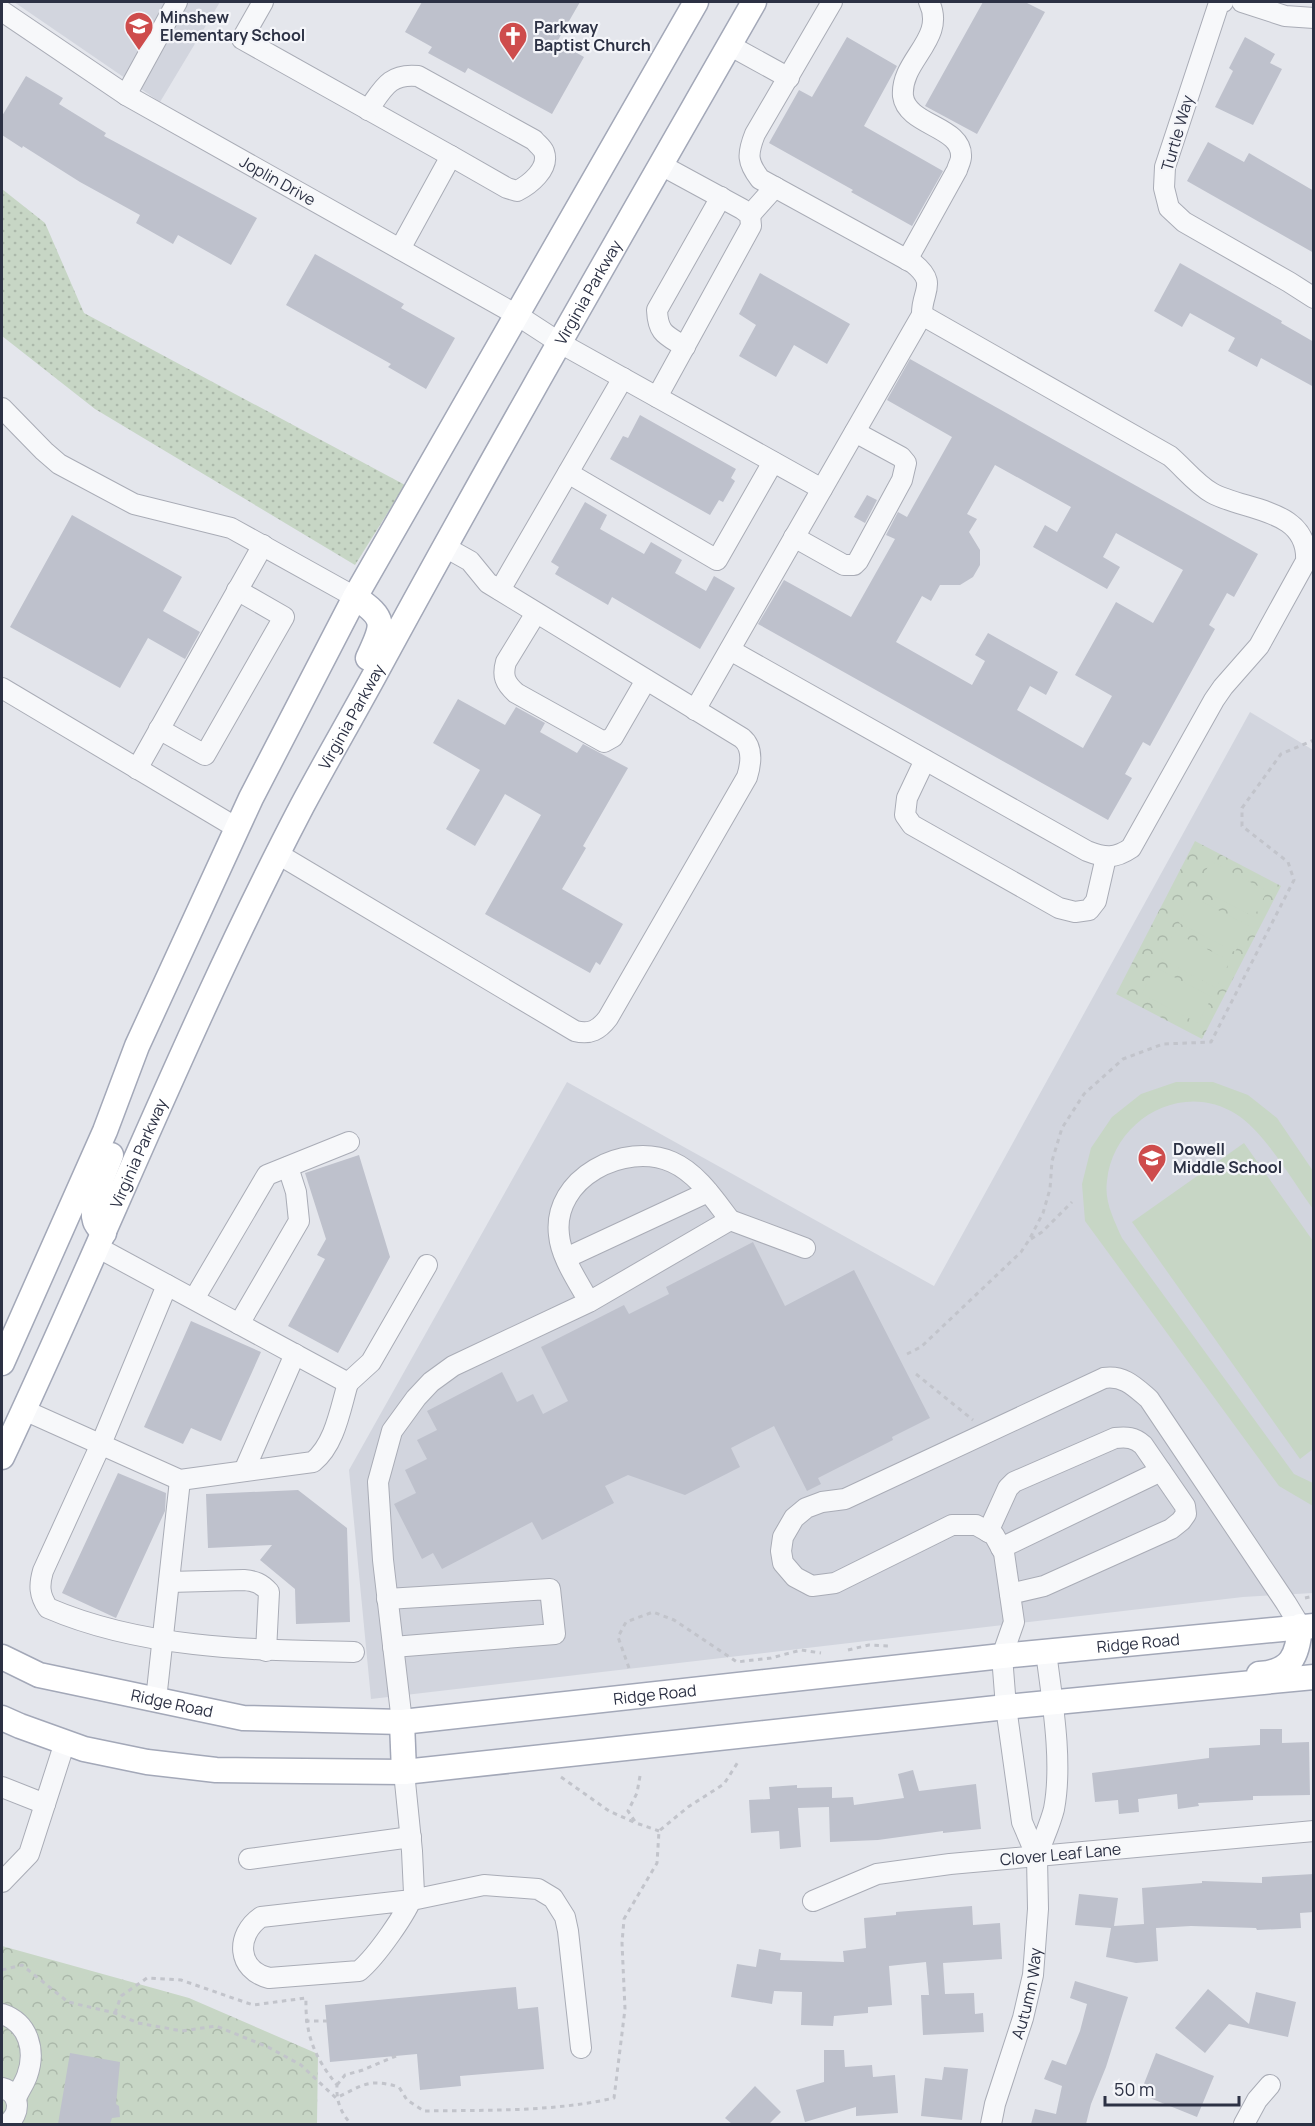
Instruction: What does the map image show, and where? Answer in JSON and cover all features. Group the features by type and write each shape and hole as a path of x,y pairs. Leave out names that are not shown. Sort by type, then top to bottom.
{"main road":[{"path":"2,1363 105,1131 137,1046 237,828 355,597 696,2"},
{"name":"Virginia Parkway","path":"2,1457 154,1115 278,854 445,547 754,2"},
{"path":"339,741 340,714 380,633 380,619 372,609 355,597"},
{"path":"100,1240 94,1207 144,1068 137,1046"},
{"path":"1175,1691 1218,1677 1267,1673 1285,1667 1295,1656 1307,1626"},
{"name":"Ridge Road","path":"2,1657 39,1675 243,1718 402,1722 1002,1656 1307,1626"},
{"path":"2,1718 84,1749 147,1762 216,1770 404,1772 1006,1707 1314,1677"},
{"path":"402,1722 404,1772"}],"street":[{"path":"126,95 177,2"},
{"path":"263,2 242,39 368,110 451,156 507,188 517,191 530,184 545,159 543,150 534,140 418,76 408,75 395,78 387,84 368,110"},
{"path":"695,710 922,315 928,283 921,270 907,260 760,179 750,164 750,146 755,134 832,2"},
{"path":"907,260 957,170 961,157 959,146 953,138 916,116 906,104 903,96 906,76 930,33 934,21 935,17 929,2"},
{"name":"Turtle Way","path":"1222,2 1219,3 1164,167 1164,188 1170,208 1184,222 1314,298"},
{"path":"1242,2 1285,16 1314,18"},
{"name":"Joplin Drive","path":"2,11 126,95 517,315 560,343 822,489"},
{"path":"729,45 789,78"},
{"path":"400,249 451,156"},
{"path":"657,397 752,226 750,215 661,165"},
{"path":"750,215 775,188"},
{"path":"685,347 662,332 657,323 657,310 721,197"},
{"path":"730,650 1087,851 1106,857 1116,857 1131,848 1214,700 1259,646 1304,567 1305,546 1293,527 1279,516 1212,494 1170,456 922,315"},
{"path":"500,590 623,378"},
{"path":"2,408 59,464 134,504 231,528 355,597"},
{"path":"794,537 844,565 854,565 858,561 902,480 906,463 855,432"},
{"path":"568,473 717,560 773,462"},
{"path":"137,768 263,545"},
{"path":"278,854 575,1031 590,1033 608,1018 747,777 750,764 749,748 746,742 488,584 470,561 445,547"},
{"path":"159,729 205,755 284,617 237,590"},
{"path":"536,613 506,662 503,671 505,682 516,693 604,742 613,737 646,680"},
{"path":"2,688 237,828"},
{"path":"925,760 907,798 905,815 912,825 1059,908 1075,912 1089,910 1096,901 1106,857"},
{"path":"194,1299 262,1180 267,1175 349,1142"},
{"path":"589,1302 566,1258 558,1234 564,1202 579,1182 596,1169 624,1157 647,1155 680,1166 708,1192 730,1220 805,1248"},
{"path":"239,1324 299,1221 296,1192 288,1167"},
{"path":"566,1258 708,1192"},
{"path":"402,1722 382,1560 378,1482 392,1431 431,1382 453,1366 589,1302 730,1220"},
{"path":"100,1240 167,1285 348,1383"},
{"path":"24,1410 180,1480 313,1462 322,1454 335,1426 348,1383 371,1362 426,1265"},
{"path":"167,1285 101,1444 44,1570 39,1589 48,1608 102,1627 162,1640 266,1651 354,1652"},
{"path":"244,1471 295,1354"},
{"path":"1002,1656 1014,1622 1006,1563 994,1536 976,1525 952,1525 835,1582 812,1586 795,1577 783,1563 781,1551 783,1537 794,1518 806,1508 822,1502 845,1499 1104,1378 1113,1377 1128,1380 1149,1399 1280,1593 1307,1626"},
{"path":"988,1532 1008,1488 1014,1482 1115,1438 1128,1437 1137,1440 1185,1506 1186,1514 1171,1529 1044,1586 1010,1594"},
{"path":"1001,1548 1161,1471"},
{"path":"156,1700 180,1480"},
{"path":"169,1582 244,1580 255,1581 264,1586 268,1592 266,1651"},
{"path":"387,1599 550,1589 555,1634 393,1647"},
{"name":"Autumn Way","path":"991,2124 995,2104 1023,2018 1032,1975 1038,1909 1037,1857 1054,1808 1057,1765 1053,1704 1046,1652"},
{"name":"Autumn Way","path":"1002,1656 1006,1707 1022,1822 1037,1857"},
{"path":"2,1882 29,1854 65,1742"},
{"path":"404,1772 414,1893 411,1900 368,1964 359,1971 269,1978 251,1970 242,1955 243,1947 249,1930 261,1917 411,1900 484,1885 538,1889 553,1898 565,1917 581,2048"},
{"path":"2,1787 45,1804"},
{"name":"Clover Leaf Lane","path":"813,1901 877,1874 950,1864 1314,1832"},
{"path":"249,1859 411,1837"},
{"path":"2,2014 17,2022 28,2035 32,2051 27,2076 9,2093 18,2109 14,2119 8,2124"},
{"path":"1244,2124 1257,2100 1269,2085"}],"path":[{"path":"907,1354 921,1347 1020,1252 1029,1240 1043,1213 1050,1189 1052,1161 1062,1128 1084,1094 1123,1059 1163,1044 1210,1042 1294,880 1288,862 1242,826 1242,808 1281,753 1314,740"},
{"path":"1029,1240 1042,1232 1072,1202"},
{"path":"916,1374 976,1423"},
{"path":"629,1668 618,1637 626,1622 653,1612 674,1620 737,1662 771,1658 801,1650 830,1655"},
{"path":"840,1652 869,1645 891,1647"},
{"path":"336,2098 367,2083 382,2082 399,2087 407,2100 424,2111 547,2107 614,2098 625,2009 622,1943 624,1919 657,1863 659,1831 688,1807 724,1784 738,1762"},
{"path":"636,1823 628,1811 637,1793 640,1776"},
{"path":"561,1777 609,1811 659,1831"},
{"path":"2,1970 22,1965 68,2002 115,2013 138,2023 182,2031 216,2026 268,2047 302,2065 336,2098 343,2116 351,2124"},
{"path":"115,2013 121,1996 147,1978 181,1980 253,2005 306,1998 305,2021 312,2044 327,2073 337,2085"},
{"path":"305,2021 327,2021"},
{"path":"336,2098 337,2085 345,2075 396,2056"}],"shaded area":[{"name":"Minshew Elementary School","path":"14,2 220,2 160,102"},
{"name":"Dowell Middle School","path":"1250,712 1313,750 1313,1593 1243,1597 371,1699 349,1470 567,1082 934,1286"}],"green space":[{"path":"2,189 45,223 84,313 405,485 355,565 95,409 2,336"},
{"path":"1195,841 1281,886 1202,1039 1116,994"},
{"path":"1211,861 1267,891 1254,917 1197,887"},
{"path":"1193,897 1249,926 1235,952 1179,923"},
{"path":"1174,932 1230,961 1216,988 1160,958"},
{"path":"1155,967 1212,997 1198,1023 1142,994"},
{"path":"1176,1082 1213,1082 1248,1095 1277,1118 1313,1171 1313,1209 1267,1144 1246,1122 1236,1114 1215,1105 1194,1102 1173,1104 1154,1112 1136,1124 1122,1140 1112,1159 1106,1188 1110,1210 1122,1238 1294,1474 1313,1483 1313,1506 1279,1486 1085,1221 1082,1184 1091,1148 1112,1117 1141,1094"},
{"path":"1244,1143 1313,1241 1313,1449 1300,1459 1132,1222"},
{"path":"2,1946 189,1998 318,2054 317,2124 2,2124"}],"building":[{"name":"Parkway Baptist Church","path":"422,2 580,2 557,42 584,57 552,114 468,68 465,73 428,53 432,47 405,32"},
{"path":"983,2 1025,2 1045,12 977,134 925,106"},
{"path":"847,37 897,66 864,126 943,171 912,226 769,143 799,90 812,97"},
{"path":"1245,37 1275,54 1270,63 1282,69 1253,125 1215,107 1233,71 1229,68"},
{"path":"26,76 63,98 59,104 106,133 104,136 257,218 231,265 178,235 173,244 136,223 140,215 2,135 2,116"},
{"path":"1208,142 1244,162 1249,153 1314,191 1314,253 1187,181"},
{"path":"315,254 404,304 401,308 455,338 426,389 388,367 391,364 286,305"},
{"path":"1180,263 1282,321 1281,323 1314,342 1314,387 1261,358 1257,367 1228,351 1235,338 1190,313 1182,327 1154,311"},
{"path":"760,273 850,324 827,364 794,345 776,377 739,356 756,325 739,314"},
{"path":"910,359 1258,554 1234,597 1227,593 1209,625 1215,629 1150,746 1143,742 1125,774 1132,778 1108,820 758,624 784,580 851,617 895,539 886,535 898,512 907,517 952,437 887,400","holes":["995,465 1071,507 1057,532 1045,525 1033,547 1107,589 1120,567 1103,557 1116,533 1183,570 1153,623 1116,602 1075,675 1112,696 1083,748 1017,710 1030,686 1046,695 1058,672 988,633 975,655 985,661 972,685 896,642 922,596 931,601 940,585 960,585 973,577 980,565 980,550 969,532 977,519 967,514"]},
{"path":"640,415 736,469 731,478 735,481 723,502 719,500 710,515 610,459 623,436 628,438"},
{"path":"867,495 877,500 865,523 854,517"},
{"path":"585,502 607,515 600,529 644,554 651,542 682,560 675,573 706,591 714,576 735,588 700,649 612,597 608,605 555,574 559,567 551,562"},
{"path":"72,515 182,577 163,611 200,632 185,659 148,638 120,688 10,627"},
{"path":"458,699 505,725 516,707 545,723 540,732 577,753 583,744 628,768 583,846 586,848 562,889 623,924 600,965 596,962 590,973 485,914 541,815 505,794 475,846 446,829 480,770 433,743"},
{"path":"359,1155 390,1257 338,1353 288,1326 325,1259 317,1255 326,1239 305,1173"},
{"path":"753,1242 785,1306 854,1270 930,1418 892,1437 893,1440 818,1478 821,1484 807,1491 774,1426 731,1448 740,1467 685,1495 628,1475 605,1486 614,1503 542,1540 532,1522 442,1569 433,1553 422,1559 394,1504 416,1493 405,1470 427,1459 417,1440 437,1430 427,1411 502,1372 517,1402 533,1394 543,1414 568,1401 541,1347 624,1305 629,1314 669,1294 666,1287"},
{"path":"191,1321 261,1352 221,1441 191,1428 183,1444 144,1427"},
{"path":"118,1473 166,1493 165,1511 116,1618 62,1593"},
{"path":"298,1490 347,1528 350,1622 296,1624 295,1589 260,1560 272,1545 208,1548 206,1494"},
{"path":"1260,1729 1282,1729 1282,1743 1309,1742 1310,1795 1253,1796 1253,1800 1198,1803 1199,1806 1178,1809 1177,1794 1138,1799 1139,1812 1119,1814 1118,1800 1095,1802 1092,1773 1209,1758 1209,1748 1260,1745"},
{"path":"913,1770 919,1791 976,1784 981,1829 943,1833 943,1831 878,1840 830,1842 829,1807 798,1808 801,1847 780,1849 779,1831 751,1833 749,1800 770,1799 769,1787 797,1785 797,1788 832,1787 832,1798 853,1797 854,1805 904,1798 898,1774"},
{"path":"1314,1874 1314,1912 1300,1913 1301,1928 1257,1930 1256,1928 1191,1926 1156,1928 1158,1961 1136,1963 1106,1957 1111,1928 1075,1925 1079,1894 1118,1898 1114,1926 1144,1924 1142,1888 1202,1883 1202,1881 1262,1883 1262,1877"},
{"path":"972,1906 973,1925 1000,1923 1002,1959 943,1963 945,1994 974,1993 975,2014 983,2013 984,2032 923,2035 921,1995 929,1995 926,1962 889,1966 892,2005 868,2007 868,2013 834,2016 833,2026 801,2025 802,1992 774,1991 772,2004 731,1997 737,1964 756,1967 759,1949 781,1953 780,1960 844,1962 843,1951 866,1948 864,1918 896,1915 896,1912"},
{"path":"1075,1981 1128,1997 1086,2124 1031,2124 1035,2109 1056,2114 1062,2086 1044,2079 1052,2060 1066,2065 1080,2031 1087,2004 1070,1998"},
{"path":"516,1987 518,2009 538,2007 544,2069 460,2076 461,2086 420,2090 417,2054 330,2062 325,2005"},
{"path":"1208,1989 1249,2024 1256,1992 1296,2002 1288,2037 1229,2024 1205,2053 1175,2028"},
{"path":"824,2050 844,2050 845,2067 872,2065 873,2077 895,2075 898,2113 856,2116 856,2107 805,2122 796,2090 824,2082"},
{"path":"70,2053 120,2062 116,2104 119,2106 120,2117 112,2118 110,2124 58,2124"},
{"path":"1156,2053 1214,2076 1197,2117 1140,2094"},
{"path":"944,2067 968,2069 962,2120 921,2116 925,2078 942,2080"},
{"path":"755,2086 781,2112 769,2124 732,2124 725,2118"}],"place":[{"name":"Minshew Elementary School","path":"139,52"},
{"name":"Parkway Baptist Church","path":"513,62"},
{"name":"Dowell Middle School","path":"1152,1184"}]}
